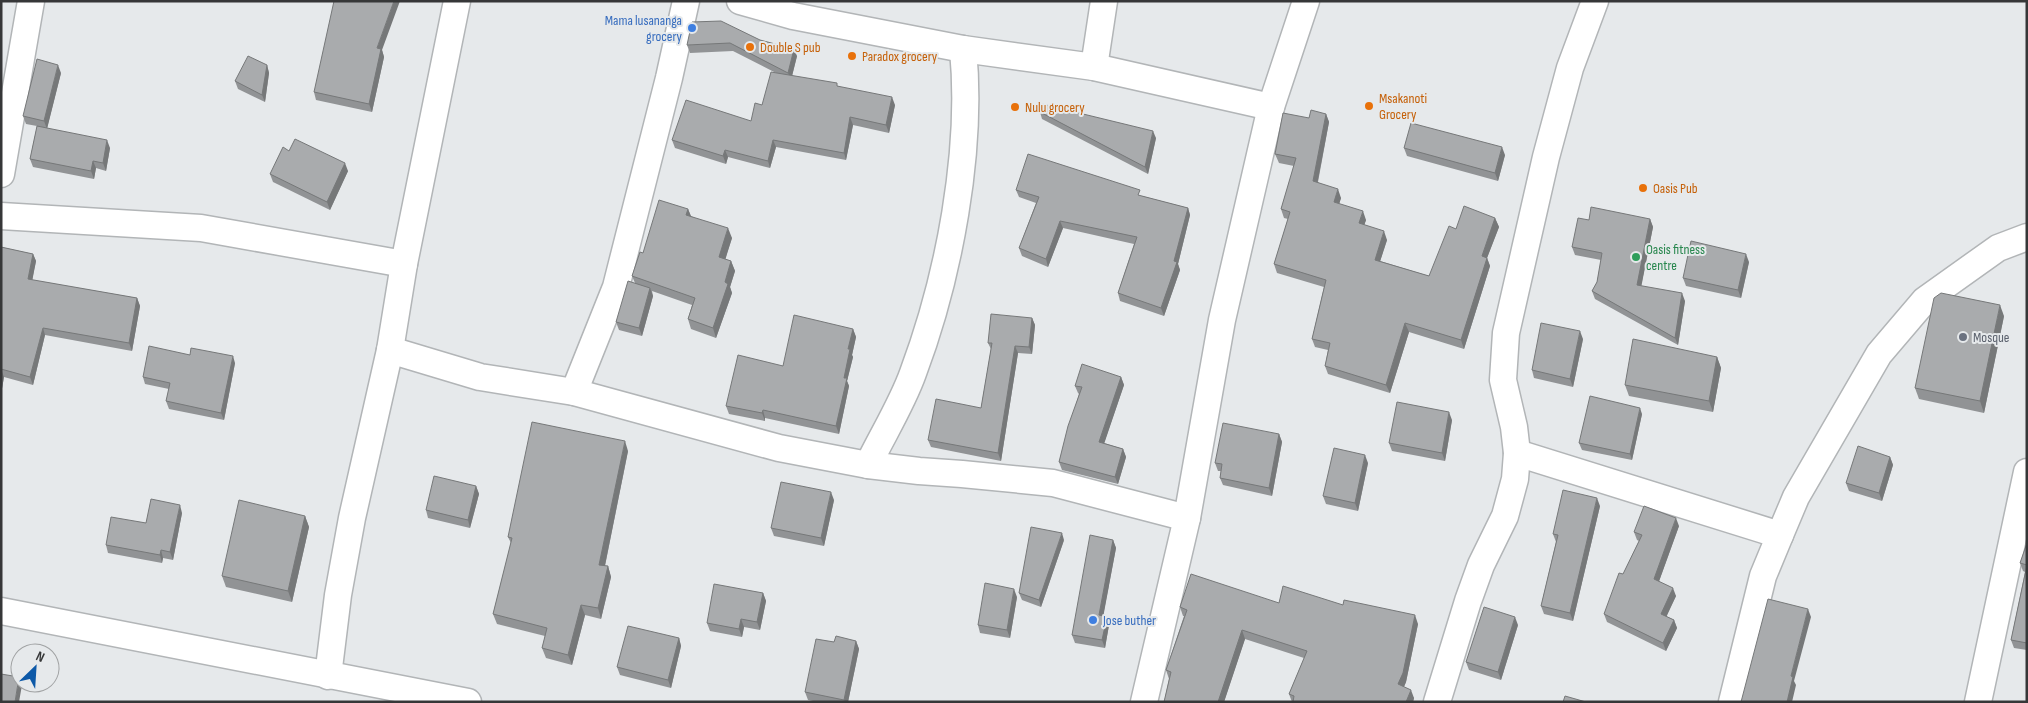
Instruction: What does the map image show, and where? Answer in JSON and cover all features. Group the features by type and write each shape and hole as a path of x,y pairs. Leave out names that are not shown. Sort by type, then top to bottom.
{"street":[{"path":"1,174 31,1"},
{"path":"328,676 338,595 352,518 390,350 404,264 456,1"},
{"path":"574,392 616,287 669,78 686,1"},
{"path":"740,1 793,16 963,49 1094,67 1271,107"},
{"path":"1094,67 1104,1"},
{"path":"1144,702 1187,518 1222,320 1271,107 1306,1"},
{"path":"1437,702 1471,592 1481,565 1505,516 1515,479 1514,427 1503,380 1506,334 1548,148 1570,68 1595,1"},
{"path":"868,465 913,374 935,307 951,235 960,173 966,115 966,80 963,49"},
{"path":"1,216 201,228 404,264"},
{"path":"1732,702 1763,576 1796,497 1879,354 1925,300 1998,248 2027,237"},
{"path":"390,350 480,377 574,392 778,448 868,465 1053,483 1187,518"},
{"path":"1516,453 1780,535"},
{"path":"1978,702 2027,472"},
{"path":"1,612 468,702"}],"building":[{"path":"334,1 394,1 377,48 381,49 369,104 314,92"},
{"path":"721,21 760,40 794,49 788,73 730,43 687,45 692,22"},
{"path":"248,56 267,65 262,95 235,81"},
{"path":"37,59 58,65 44,121 23,116"},
{"path":"771,72 837,83 837,86 892,97 886,125 850,117 844,153 773,140 768,161 725,150 723,156 672,140 686,100 751,121 755,103 762,105"},
{"path":"1042,104 1153,131 1145,167 1040,112"},
{"path":"1311,110 1326,114 1313,181 1338,189 1334,202 1363,211 1359,223 1384,231 1375,260 1429,276 1449,226 1456,229 1464,206 1495,218 1482,256 1487,258 1461,340 1405,323 1386,385 1325,366 1330,343 1312,339 1326,280 1274,264 1290,212 1281,209 1296,158 1275,154 1283,113 1309,118"},
{"path":"1411,123 1502,147 1495,173 1404,148"},
{"path":"37,126 107,140 103,163 93,161 91,171 30,159"},
{"path":"295,139 345,163 327,202 270,174 283,147 289,151"},
{"path":"1028,154 1140,190 1138,195 1188,208 1174,261 1177,262 1161,308 1118,293 1137,237 1060,221 1046,259 1019,248 1039,197 1016,190"},
{"path":"659,200 688,209 686,215 728,228 719,257 731,261 725,282 728,284 713,328 688,319 695,298 632,276 640,252 643,253"},
{"path":"1591,207 1650,219 1637,285 1682,293 1675,338 1592,291 1597,282 1602,253 1572,247 1578,218 1589,220"},
{"path":"1691,241 1746,254 1738,290 1683,278"},
{"path":"1,247 33,254 28,279 137,298 129,343 43,328 30,377 1,369"},
{"path":"628,281 650,288 639,328 616,322"},
{"path":"1941,293 2000,305 1980,401 1915,388 1934,298"},
{"path":"991,314 1032,318 1029,347 1015,346 998,453 928,440 936,399 981,408 992,343 988,343"},
{"path":"794,315 853,329 844,378 847,378 836,426 763,410 762,413 726,406 738,355 783,366"},
{"path":"1541,323 1580,331 1570,379 1532,370"},
{"path":"1633,339 1717,357 1709,401 1625,385"},
{"path":"149,346 190,355 191,348 233,356 221,413 166,401 170,383 143,377"},
{"path":"1082,364 1121,377 1099,442 1123,449 1115,477 1059,462 1068,426 1082,387 1075,386"},
{"path":"1590,396 1640,408 1630,454 1579,443"},
{"path":"1397,402 1449,412 1442,453 1389,443"},
{"path":"532,422 625,441 599,565 608,566 598,608 581,605 568,655 542,648 547,628 493,614 512,538 508,537"},
{"path":"1223,423 1279,434 1269,488 1220,478 1222,464 1215,463"},
{"path":"1858,446 1890,457 1879,493 1846,483"},
{"path":"1334,448 1365,455 1355,503 1323,496"},
{"path":"434,476 476,486 468,520 426,510"},
{"path":"781,482 831,492 821,538 771,528"},
{"path":"1563,490 1597,498 1570,613 1541,606 1558,535 1553,534"},
{"path":"151,499 180,505 170,552 161,550 160,555 106,545 111,517 146,523"},
{"path":"239,500 305,516 288,591 222,576"},
{"path":"1644,506 1676,518 1654,579 1673,588 1661,614 1674,620 1663,643 1604,614 1619,573 1623,574 1642,535 1634,532"},
{"path":"1031,527 1062,533 1039,600 1019,593"},
{"path":"1090,535 1113,540 1099,615 1107,617 1102,640 1072,635"},
{"path":"2027,543 2027,565 2020,563"},
{"path":"2027,565 2027,643 2011,640"},
{"path":"1191,574 1279,603 1283,586 1343,605 1344,600 1415,615 1403,673 1398,684 1411,690 1406,702 1293,702 1294,696 1289,694 1307,651 1242,630 1218,702 1164,702 1171,672 1166,670 1187,610 1180,607"},
{"path":"985,583 1014,589 1007,630 978,625"},
{"path":"714,584 763,593 757,622 741,619 739,629 707,623"},
{"path":"1768,599 1808,609 1791,676 1793,677 1787,702 1741,702"},
{"path":"1484,607 1515,617 1498,672 1466,662"},
{"path":"628,626 679,638 668,680 617,667"},
{"path":"836,636 856,641 844,700 805,692 816,639 834,642"},
{"path":"1,674 10,676 10,693 16,693 15,702 1,702"},
{"path":"1565,696 1586,702 1563,702"}],"place":[{"name":"Mama lusananga grocery","path":"692,28"},
{"name":"Double S pub","path":"750,47"},
{"name":"Paradox grocery","path":"852,56"},
{"name":"Msakanoti Grocery","path":"1369,106"},
{"name":"Nulu grocery","path":"1015,107"},
{"name":"Oasis Pub","path":"1643,188"},
{"name":"Oasis fitness centre","path":"1636,257"},
{"name":"Mosque","path":"1963,337"},
{"name":"Jose buther","path":"1093,620"}]}
